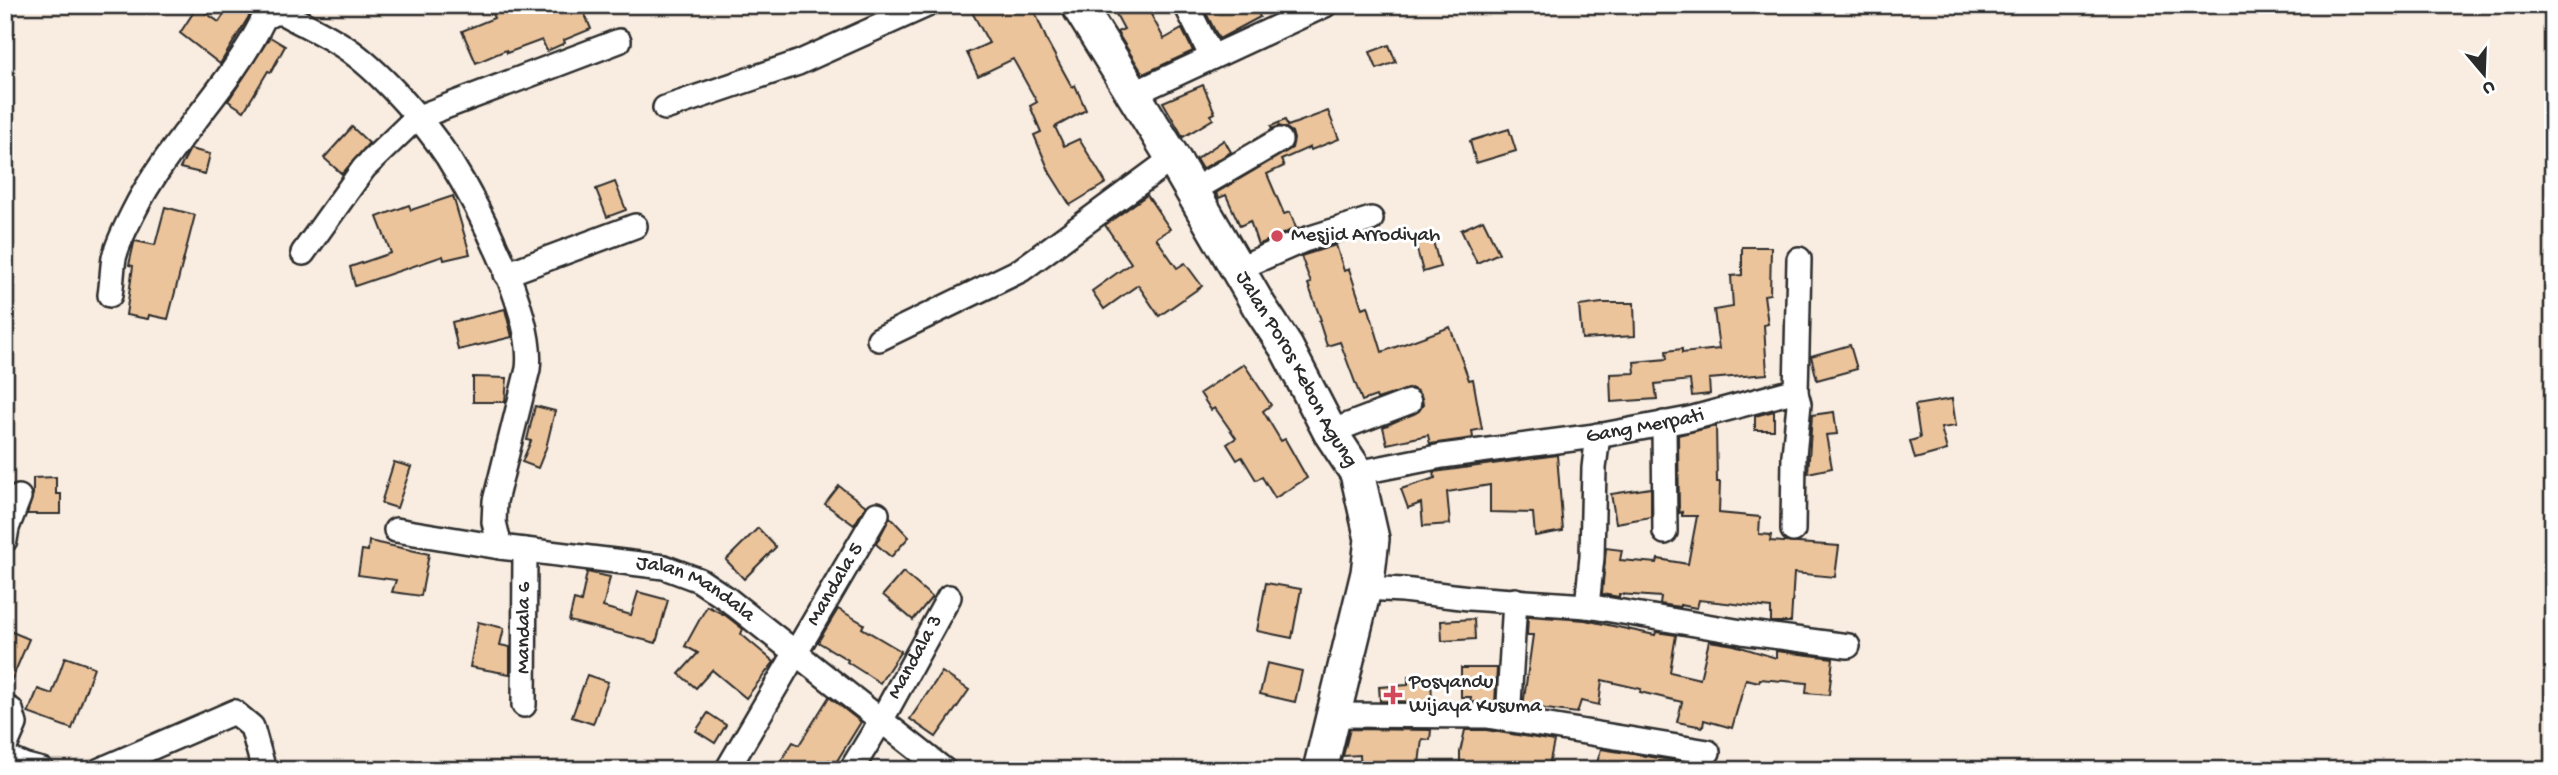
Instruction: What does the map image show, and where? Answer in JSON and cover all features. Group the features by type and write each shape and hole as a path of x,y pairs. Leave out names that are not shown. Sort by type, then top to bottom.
{"main road":[{"name":"Jalan Poros Kebon Agung","path":"1078,5 1286,347 1329,432 1357,473 1372,539 1364,588 1320,770"}],"street":[{"path":"665,107 799,63 927,5"},
{"path":"1186,5 1212,57"},
{"path":"1133,94 1325,5"},
{"path":"110,295 115,257 121,238 146,187 223,84 264,18 274,13 283,13 353,53 399,96 446,155 478,212 506,274 526,334 530,355 495,501 494,522 500,547"},
{"path":"303,253 364,168 416,118 618,41"},
{"path":"1192,191 1280,140"},
{"path":"879,339 1021,271 1173,158"},
{"path":"1237,269 1304,240 1371,219"},
{"path":"506,274 635,226"},
{"path":"1793,530 1794,455 1799,404 1796,393 1799,260"},
{"name":"Gang Merpati","path":"1357,473 1442,456 1598,435 1689,419 1789,391 1796,393"},
{"path":"1329,432 1409,402"},
{"path":"1664,423 1665,532"},
{"path":"1587,606 1598,435"},
{"path":"5,540 19,497"},
{"name":"Mandala 5","path":"727,770 877,514"},
{"name":"Jalan Mandala","path":"396,530 500,547 664,567 699,580 726,598 944,770"},
{"name":"Mandala 6","path":"524,705 525,550"},
{"path":"1364,588 1587,606 1742,632 1848,646"},
{"name":"Mandala 3","path":"851,770 949,597"},
{"path":"1508,720 1515,600"},
{"path":"5,707 15,717 15,724 5,747"},
{"path":"100,770 234,712 252,727 264,770"},
{"path":"1334,715 1487,716 1708,752"},
{"path":"5,757 42,770"}],"building":[{"path":"230,5 240,5 251,13 220,64 180,33 197,7 219,22"},
{"path":"515,5 521,16 546,5 552,14 581,5 591,29 564,40 565,43 547,51 542,40 507,53 506,50 476,63 462,31 494,18 492,14"},
{"path":"968,5 1032,5 1048,43 1072,87 1075,85 1086,110 1055,127 1064,146 1079,139 1106,183 1070,205 1050,173 1034,135 1041,132 1030,106 1037,102 1013,59 978,76 967,53 989,43"},
{"path":"1111,5 1146,5 1164,39 1182,29 1193,51 1143,74 1117,32 1124,29"},
{"path":"1202,5 1255,5 1260,17 1219,39"},
{"path":"270,37 285,46 244,111 228,101"},
{"path":"1389,45 1396,62 1377,69 1370,52"},
{"path":"1203,85 1215,113 1211,115 1213,119 1183,137 1163,102"},
{"path":"1328,111 1339,139 1311,150 1310,147 1281,160 1284,166 1267,174 1284,214 1290,212 1296,228 1258,245 1250,221 1240,226 1226,195 1219,198 1216,193 1292,148 1292,132 1279,126 1272,129 1271,126 1285,120 1288,126"},
{"path":"352,127 369,143 342,174 324,158"},
{"path":"1509,129 1516,151 1476,163 1470,141"},
{"path":"1224,140 1231,152 1202,169 1196,159"},
{"path":"190,149 210,154 205,174 180,168"},
{"path":"615,182 626,210 607,217 596,189"},
{"path":"1147,195 1170,229 1156,238 1177,268 1185,263 1202,286 1159,316 1138,285 1104,309 1092,291 1131,263 1105,225"},
{"path":"453,196 470,254 444,260 443,256 355,286 350,267 391,253 377,217 409,205 411,210"},
{"path":"165,207 195,215 168,319 149,315 148,319 126,315 133,266 129,265 134,243 155,245"},
{"path":"1483,220 1499,253 1477,263 1461,230"},
{"path":"1431,234 1440,267 1423,272 1414,238"},
{"path":"1336,245 1344,271 1349,269 1362,308 1368,306 1382,352 1450,327 1469,380 1473,379 1482,429 1472,431 1473,438 1430,444 1428,435 1387,444 1383,427 1419,411 1423,405 1422,398 1411,388 1362,401 1340,342 1327,346 1308,284 1311,283 1301,256"},
{"path":"1742,247 1771,247 1770,294 1764,295 1768,324 1764,325 1767,374 1709,379 1710,394 1692,396 1690,380 1655,384 1657,399 1611,402 1610,374 1635,373 1634,362 1667,359 1666,351 1682,349 1682,353 1719,349 1714,310 1733,307 1731,276 1742,275"},
{"path":"1634,303 1635,336 1582,339 1579,306"},
{"path":"505,309 512,337 458,350 452,322"},
{"path":"1850,345 1857,369 1817,380 1811,356"},
{"path":"1244,364 1271,405 1263,411 1281,441 1285,439 1307,478 1275,498 1262,477 1256,480 1242,457 1237,460 1227,444 1236,438 1215,408 1211,410 1200,393"},
{"path":"473,377 507,378 505,402 473,402"},
{"path":"1952,399 1956,426 1941,428 1947,450 1915,459 1910,441 1920,438 1915,405"},
{"path":"535,406 555,411 538,468 522,462 531,441 527,440"},
{"path":"1774,411 1774,430 1755,430 1755,416"},
{"path":"1834,412 1837,434 1826,435 1832,468 1808,473 1812,415"},
{"path":"1716,426 1719,513 1760,517 1759,534 1771,535 1770,541 1839,546 1835,577 1794,573 1791,622 1771,622 1771,608 1699,600 1697,608 1680,607 1660,604 1661,597 1619,594 1619,597 1602,594 1606,548 1622,550 1620,560 1657,563 1658,559 1688,564 1697,516 1682,516 1682,512 1679,513 1678,435"},
{"path":"1557,455 1563,531 1535,536 1533,513 1490,512 1490,485 1447,492 1450,524 1423,526 1421,503 1408,508 1401,489 1435,478 1434,472"},
{"path":"394,462 411,467 397,508 381,503"},
{"path":"56,477 56,494 61,494 61,514 27,514 33,494 33,478"},
{"path":"839,486 866,506 854,525 825,504"},
{"path":"1651,488 1651,517 1616,523 1611,494"},
{"path":"890,517 909,537 891,557 876,544"},
{"path":"758,528 776,547 744,579 726,560"},
{"path":"369,541 429,554 421,596 392,592 396,580 358,575 362,550 368,551"},
{"path":"587,572 610,577 603,607 631,615 638,592 668,600 656,643 569,621 574,600 581,602"},
{"path":"903,572 932,597 913,620 883,595"},
{"path":"1266,583 1301,589 1292,638 1257,631"},
{"path":"707,606 725,615 743,629 741,634 774,662 746,698 712,670 696,688 679,674 698,653 685,646"},
{"path":"838,609 864,624 862,628 901,651 880,683 818,642"},
{"path":"1528,616 1585,620 1655,635 1656,632 1676,635 1670,672 1700,679 1709,641 1734,645 1776,658 1776,651 1833,658 1829,695 1806,693 1807,683 1760,679 1759,682 1746,679 1732,728 1704,720 1703,727 1677,722 1682,702 1602,680 1599,705 1581,701 1577,713 1523,706 1533,635 1527,635"},
{"path":"1474,619 1475,639 1442,641 1441,621"},
{"path":"478,622 504,628 500,645 510,647 510,674 470,667"},
{"path":"5,629 29,639 6,693 5,693"},
{"path":"65,657 94,667 72,729 28,713 38,689 52,694"},
{"path":"1267,663 1302,671 1295,702 1260,694"},
{"path":"1461,668 1497,668 1495,703 1470,702 1471,697 1461,697"},
{"path":"942,672 969,690 936,737 910,719"},
{"path":"587,675 608,682 593,724 572,717"},
{"path":"1408,676 1431,676 1432,702 1380,701 1379,687 1408,685"},
{"path":"829,697 861,722 835,764 829,760 822,770 775,770 793,742 799,745"},
{"path":"708,713 726,725 715,743 696,731"},
{"path":"1350,729 1431,730 1430,740 1422,739 1419,764 1394,762 1394,770 1361,770 1360,755 1343,756"},
{"path":"1465,730 1486,730 1554,741 1548,770 1460,770 1460,752"},
{"path":"1601,749 1677,761 1688,766 1688,770 1595,770"}],"place":[{"name":"Mesjid Arrodiyah","path":"1277,236"},
{"name":"Posyandu Wijaya Kusuma","path":"1393,695"}]}
